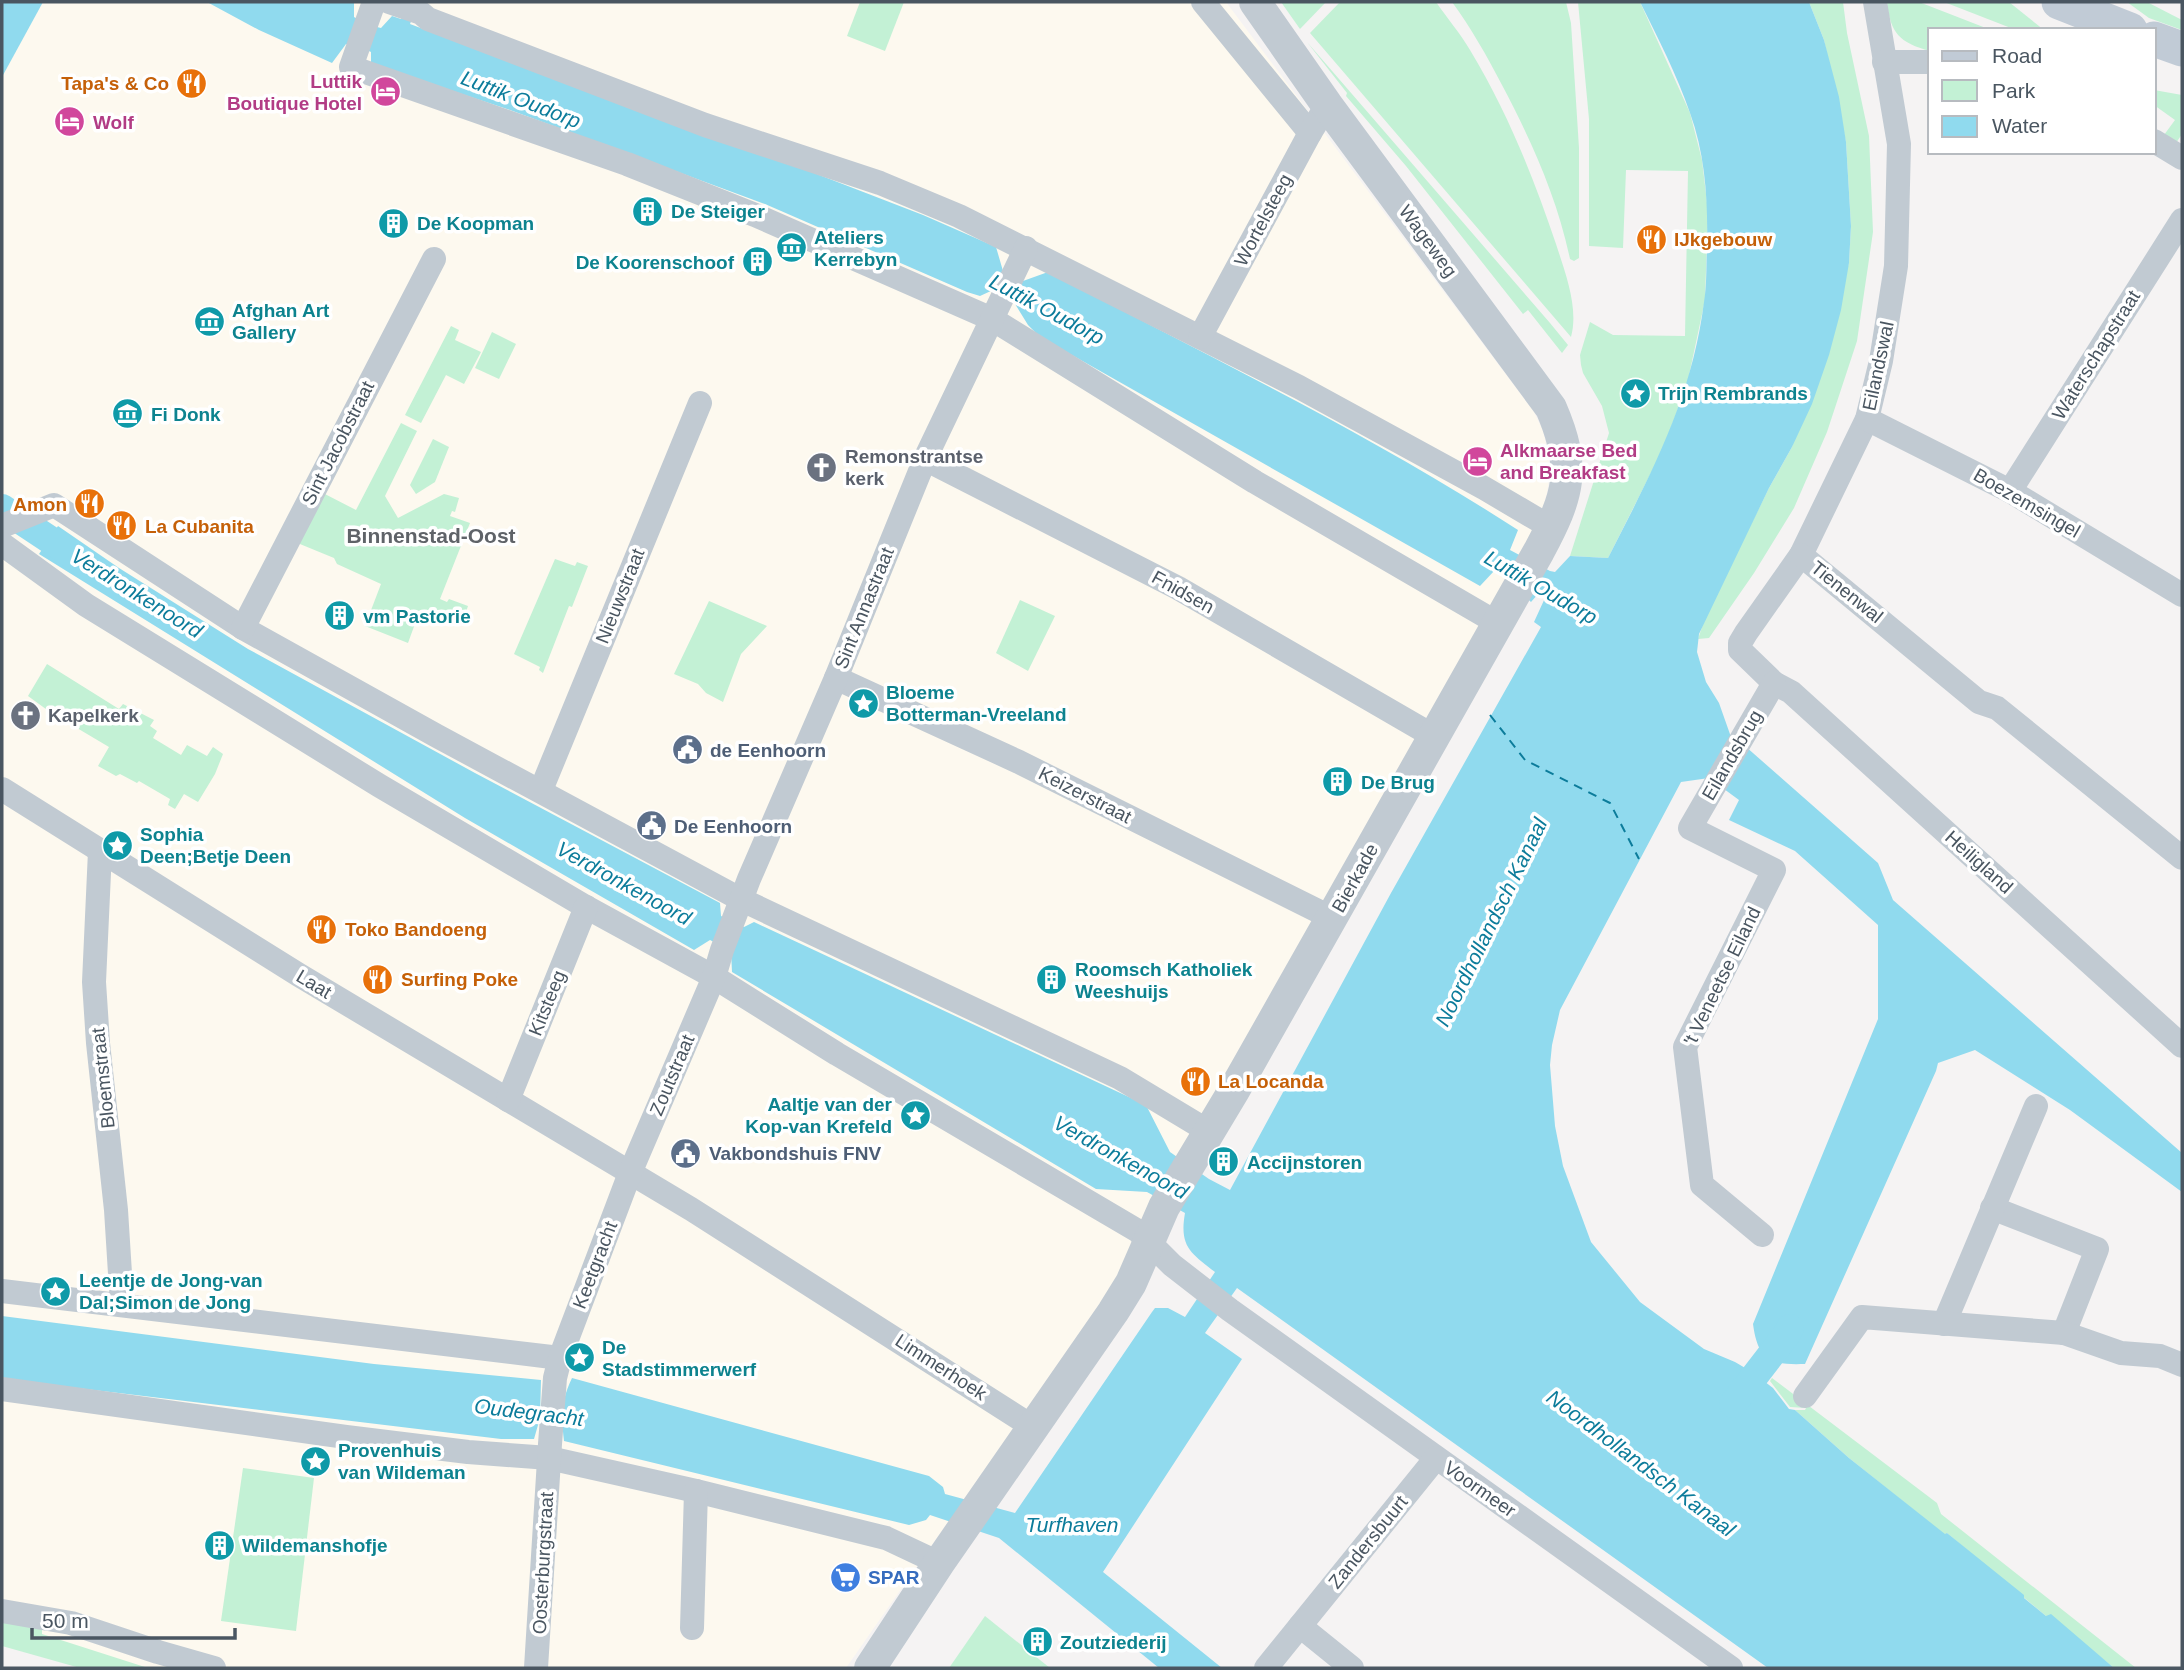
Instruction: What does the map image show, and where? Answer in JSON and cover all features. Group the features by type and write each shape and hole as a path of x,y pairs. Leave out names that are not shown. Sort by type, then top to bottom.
{"main road":[{"path":"2059,2 2125,28"},
{"path":"2156,40 2182,49"}],"street":[{"path":"1203,2 1310,133"},
{"name":"Wageweg","path":"1255,2 1327,105 1551,408 1564,442 1568,464 1565,492 1546,539"},
{"name":"Eilandswal","path":"1774,682 1744,655 1740,650 1740,643 1801,555 1867,419 1881,361 1896,266 1899,144 1875,2"},
{"path":"404,7 428,19 705,125 880,183 959,216 1310,393 1485,488 1546,539"},
{"path":"371,9 354,59 997,308 1255,482 1499,624"},
{"path":"1884,62 1928,62"},
{"name":"Wortelsteeg","path":"1200,337 1327,105"},
{"path":"2156,142 2182,158"},
{"name":"Waterschapstraat","path":"2010,491 2182,220"},
{"name":"Sint Annastraat","path":"722,950 925,459 1026,248"},
{"name":"Sint Jacobstraat","path":"243,628 434,259"},
{"name":"Nieuwstraat","path":"541,790 700,403"},
{"name":"Boezemsingel","path":"1867,419 2010,491 2182,595"},
{"name":"Fnidsen","path":"925,459 1178,588 1434,737"},
{"path":"2,526 54,505 243,628 437,736 541,790 738,909 1120,1078 1208,1131"},
{"name":"Bierkade","path":"1149,1241 1164,1208 1233,1092 1546,539"},
{"path":"2,544 86,605 380,786 586,907 714,976 837,1054 1138,1231 1149,1241 1131,1283 1113,1312 939,1563 870,1668"},
{"name":"Tienenwal","path":"1801,555 1979,702 1997,708 2182,858"},
{"name":"Keizerstraat","path":"835,678 1019,762 1332,918"},
{"name":"Eilandsbrug","path":"1690,828 1774,682"},
{"name":"Heiligland","path":"1774,682 1791,692 2182,1046"},
{"name":"Laat","path":"2,789 299,975 630,1172"},
{"name":"'t Veneetse Eiland","path":"1690,828 1774,870 1685,1047 1702,1185 1762,1235"},
{"name":"Bloemstraat","path":"100,851 94,982 112,1163 122,1306"},
{"name":"Kitsteeg","path":"508,1100 586,907"},
{"name":"Zoutstraat","path":"630,1172 714,976 722,950"},
{"path":"1944,1324 2036,1106"},
{"name":"Keetgracht","path":"549,1451 558,1368 630,1172"},
{"name":"Limmerhoek","path":"630,1172 758,1250 1033,1427"},
{"path":"1992,1208 2097,1249 2064,1333"},
{"name":"Voormeer","path":"1149,1241 1172,1265 1230,1310 1714,1663"},
{"path":"2,1291 435,1345 558,1368"},
{"path":"1805,1396 1862,1317 2064,1333 2121,1353 2160,1356 2182,1365"},
{"path":"2,1389 333,1436 468,1452 549,1451 886,1538 939,1563"},
{"name":"Oosterburgstraat","path":"536,1668 549,1451"},
{"name":"Zandersbuurt","path":"1266,1668 1436,1458"},
{"path":"692,1628 696,1491"},
{"path":"2,1611 71,1623 158,1653 214,1668"},
{"path":"1300,1626 1352,1668"}],"shaded area":[{"path":"2,2 1226,2 1534,412 1543,431 1550,473 1540,517 1148,1235 846,1668 107,1668 2,1634"}],"green space":[{"path":"860,2 904,2 885,51 847,36"},
{"path":"1281,2 1326,2 1300,29"},
{"path":"1340,2 1436,2 1462,38 1507,120 1547,219 1570,290 1573,314 1571,337 1310,33"},
{"path":"1452,2 1566,2 1571,23 1579,148 1579,258 1574,261 1570,259 1558,213 1523,127 1485,53"},
{"path":"1578,2 1640,2 1690,113 1702,160 1708,211 1705,300 1688,380 1662,451 1608,558 1570,556 1609,433 1602,406 1583,373 1580,355 1590,322 1613,335 1685,336 1688,171 1626,170 1623,248 1589,246 1589,119"},
{"path":"1809,2 1843,2 1869,136 1873,232 1857,341 1827,432 1794,508 1709,638 1698,639 1706,615 1792,447 1849,263 1851,226 1846,142 1824,40"},
{"path":"1887,2 1919,2 1986,28 1928,28 1928,50 1911,44 1898,35 1888,13"},
{"path":"1944,2 2009,2 2042,28 2011,28"},
{"path":"2127,2 2147,2 2182,20 2182,30 2149,18"},
{"path":"1307,42 1550,323 1568,345 1562,353 1528,310 1523,314 1406,166 1346,96 1347,93"},
{"path":"2156,90 2182,95 2182,134 2176,143 2164,135 2175,120 2156,106"},
{"path":"451,326 459,330 455,340 481,352 464,384 446,375 421,423 405,415"},
{"path":"492,332 516,344 499,379 475,368"},
{"path":"401,423 417,431 385,496 398,518 444,494 459,498 455,512 452,511 450,516 470,523 440,599 447,602 449,599 468,606 466,612 461,611 460,623 420,610 408,643 365,626 381,584 337,564 334,558 295,542 321,492 356,510"},
{"path":"433,439 449,447 435,482 416,494 410,485"},
{"path":"555,559 575,566 577,562 588,566 543,673 539,670 540,667 514,654"},
{"path":"1020,600 1055,616 1028,671 996,653"},
{"path":"709,601 767,626 741,654 723,702 706,693 698,684 674,674"},
{"path":"47,664 119,709 123,704 154,720 150,726 157,731 153,738 181,755 187,745 207,756 213,747 223,754 215,774 198,802 184,794 175,809 168,805 170,799 139,781 137,783 120,774 116,776 98,766 109,747 28,696"},
{"path":"1772,1378 1937,1503 1941,1514 2136,1668 2114,1668 2050,1616 2046,1616 1947,1533 1945,1535 1849,1458 1795,1410 1806,1408 1790,1407 1770,1381"},
{"name":"Wildemanshofje","path":"243,1468 314,1478 296,1631 221,1621"},
{"path":"985,1616 1050,1668 949,1668"},
{"path":"2,1620 42,1628 42,1634 148,1668 80,1668 2,1646"}],"water":[{"path":"2,2 43,2 2,77"},
{"path":"207,2 354,2 354,17 361,21 353,46 346,44 332,63 259,30"},
{"name":"Luttik Oudorp","path":"408,2 419,2 410,24 923,215 996,247 1003,271 993,290 980,296 967,292 765,204 510,110 371,64 371,52 365,49 373,26 381,28 392,16 401,19"},
{"path":"1640,2 1809,2 1824,40 1839,97 1846,142 1851,226 1849,263 1841,310 1829,355 1812,404 1792,447 1769,488 1699,634 1697,652 1706,682 1719,703 1731,737 1745,746 1878,863 1893,900 2182,1153 2182,1192 2070,1110 1975,1050 1938,1063 1805,1364 1784,1364 1768,1359 1755,1337 1753,1324 1878,1019 1878,925 1795,851 1729,820 1739,800 1709,778 1681,782 1560,1010 1550,1065 1555,1126 1563,1166 1591,1242 1640,1302 1704,1349 1735,1362 1773,1388 1789,1409 1795,1410 1849,1458 1947,1533 2046,1616 2051,1614 2114,1668 1768,1668 1237,1288 1205,1333 1242,1359 1103,1572 1222,1668 1159,1668 999,1538 930,1515 926,1520 909,1525 564,1441 563,1409 572,1378 929,1476 943,1487 945,1494 1015,1513 1155,1308 1168,1308 1185,1317 1215,1272 1189,1248 1184,1234 1185,1213 1147,1192 1096,1189 732,972 731,951 710,940 694,950 465,818 39,554 58,526 119,568 248,649 720,903 721,916 744,927 754,922 1146,1105 1170,1152 1230,1190 1391,893 1541,627 1534,622 1545,598 1539,593 1531,602 1495,570 1480,586 1040,337 1028,325 1012,299 1023,281 1048,272 1404,460 1518,530 1510,550 1550,571 1555,572 1570,556 1608,558 1654,465 1680,403 1698,337 1706,282 1706,197 1700,146 1679,85"},
{"name":"Oudegracht","path":"2,1316 374,1364 541,1380 540,1418 534,1439 501,1439 2,1379"}],"waterway":[{"name":"Verdronkenoord","path":"2,508 79,559"},
{"path":"1733,1404 1790,1328"}],"ferry route":[{"path":"1490,715 1525,760 1610,803 1639,859"}],"place":[{"name":"Tapa's & Co","path":"192,83"},
{"name":"Luttik Boutique Hotel","path":"385,92"},
{"name":"Wolf","path":"70,122"},
{"name":"De Steiger","path":"648,211"},
{"name":"De Koopman","path":"394,223"},
{"name":"IJkgebouw","path":"1651,239"},
{"name":"Ateliers Kerrebyn","path":"791,248"},
{"name":"De Koorenschoof","path":"757,262"},
{"name":"Afghan Art Gallery","path":"209,321"},
{"name":"Trijn Rembrands","path":"1635,393"},
{"name":"Fi Donk","path":"128,414"},
{"name":"Alkmaarse Bed and Breakfast","path":"1477,461"},
{"name":"Remonstrantse kerk","path":"822,467"},
{"name":"Amon","path":"90,504"},
{"name":"La Cubanita","path":"122,526"},
{"name":"vm Pastorie","path":"340,616"},
{"name":"Bloeme Botterman-Vreeland","path":"863,703"},
{"name":"Kapelkerk","path":"25,715"},
{"name":"de Eenhoorn","path":"687,750"},
{"name":"De Brug","path":"1338,782"},
{"name":"De Eenhoorn","path":"651,826"},
{"name":"Sophia Deen;Betje Deen","path":"117,845"},
{"name":"Toko Bandoeng","path":"322,929"},
{"name":"Surfing Poke","path":"378,979"},
{"name":"Roomsch Katholiek Weeshuijs","path":"1052,980"},
{"name":"La Locanda","path":"1195,1081"},
{"name":"Aaltje van der Kop-van Krefeld","path":"915,1115"},
{"name":"Vakbondshuis FNV","path":"686,1153"},
{"name":"Accijnstoren","path":"1224,1162"},
{"name":"Leentje de Jong-van Dal;Simon de Jong","path":"56,1291"},
{"name":"De Stadstimmerwerf","path":"579,1358"},
{"name":"Provenhuis van Wildeman","path":"315,1461"},
{"name":"Wildemanshofje","path":"219,1545"},
{"name":"SPAR","path":"845,1577"},
{"name":"Zoutziederij","path":"1037,1642"}],"district":[{"name":"Binnenstad-Oost","path":"431,535"}],"water label":[{"name":"Noordhollandsch Kanaal","path":"1491,922"},
{"name":"Noordhollandsch Kanaal","path":"1641,1463"},
{"name":"Turfhaven","path":"1072,1524"}]}
